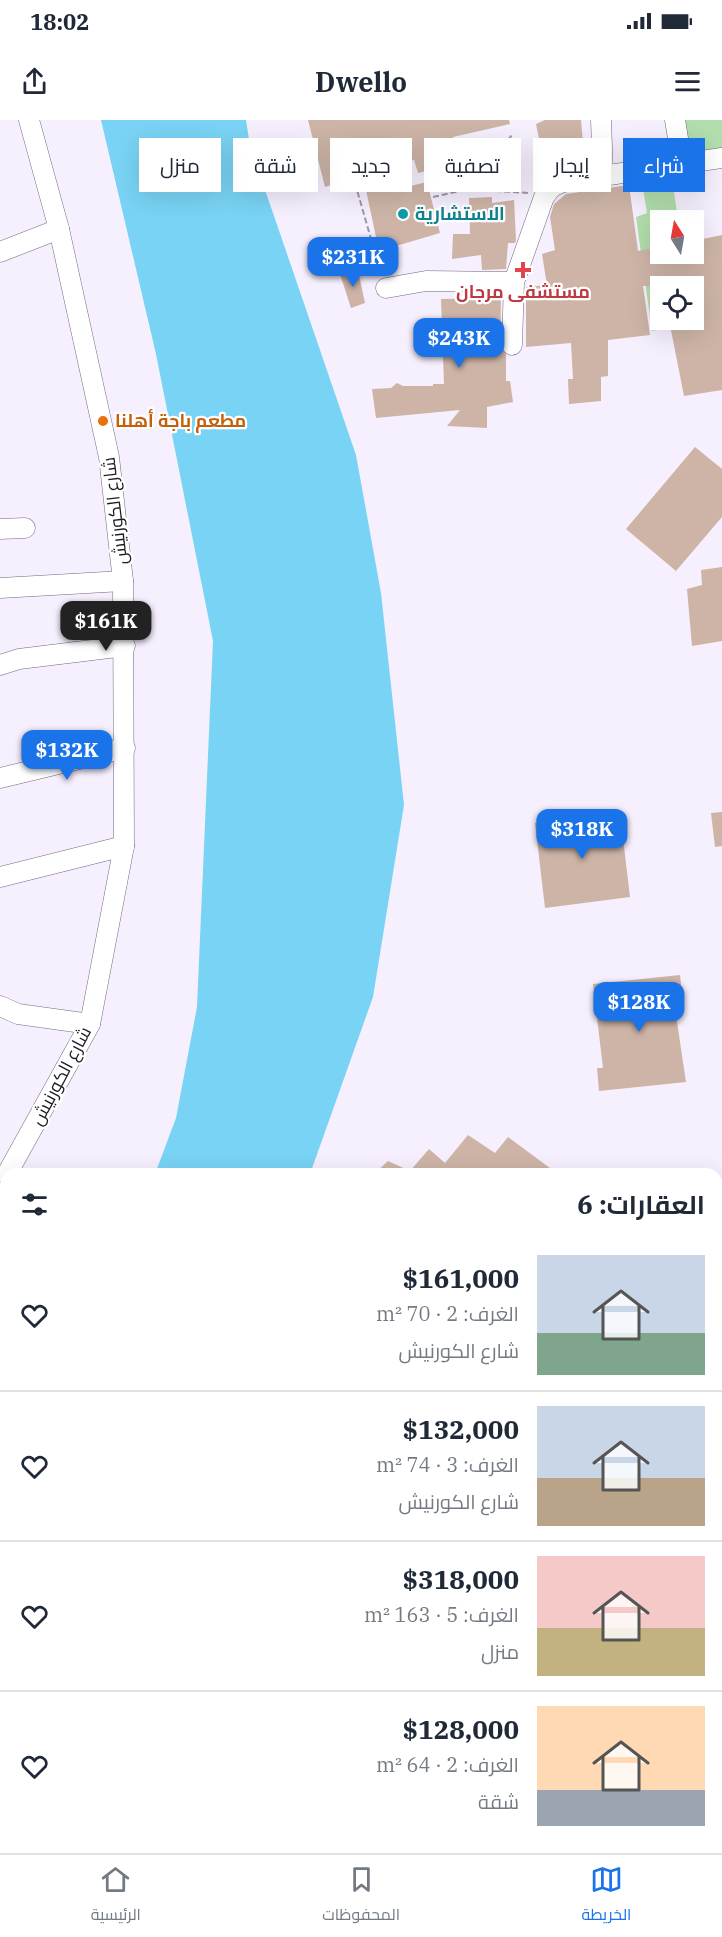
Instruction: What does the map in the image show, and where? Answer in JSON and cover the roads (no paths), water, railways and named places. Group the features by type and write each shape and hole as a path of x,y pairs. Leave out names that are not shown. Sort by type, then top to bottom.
{"street":[{"name":"شارع الكورنيش","path":"11,1168 90,1024 124,846 126,748 123,581 109,457 58,228 29,120"},
{"path":"601,120 602,138"},
{"path":"675,120 678,138"},
{"path":"705,161 722,158"},
{"path":"512,345 514,282 548,192"},
{"path":"0,252 58,228"},
{"path":"386,288 426,281 514,282"},
{"path":"0,529 26,528"},
{"path":"0,588 123,581"},
{"path":"0,665 19,659 125,646"},
{"path":"0,778 126,748"},
{"path":"0,877 124,846"},
{"path":"0,1006 18,1014 90,1024"}],"water":[{"path":"101,120 246,120 249,138 233,138 233,192 266,192 356,455 381,593 404,805 373,997 312,1168 157,1168 176,1118 197,1007 213,641 156,354"}],"place":[{"name":"الاستشارية","path":"403,214"},
{"name":"مستشفى مرجان","path":"523,270"},
{"name":"مطعم باجة أهلنا","path":"103,421"}]}
